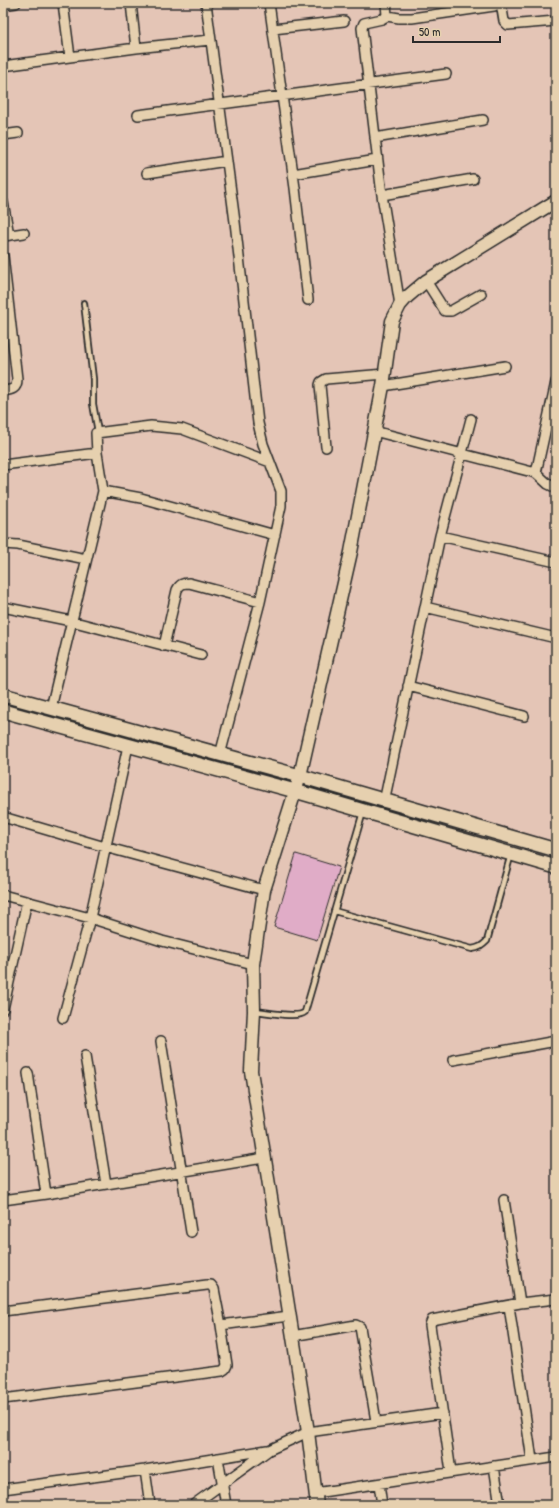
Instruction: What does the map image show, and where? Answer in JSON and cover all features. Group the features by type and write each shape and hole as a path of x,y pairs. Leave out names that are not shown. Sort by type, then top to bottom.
{"main road":[{"path":"3,695 300,776 384,802 556,850"},
{"path":"3,711 295,791 556,867"}],"street":[{"path":"3,5 16,3"},
{"path":"63,3 70,57"},
{"path":"131,3 136,48"},
{"path":"206,3 227,161 258,423 263,444 281,491 282,499 260,602 220,755"},
{"path":"269,3 283,96 308,300"},
{"path":"386,3 387,16"},
{"path":"400,305 377,160 362,28 364,23 382,19 387,16 405,18 443,8 494,6 500,3 504,21 508,25 556,21"},
{"path":"273,30 344,21"},
{"path":"3,66 136,48 210,40"},
{"path":"138,115 446,74"},
{"path":"375,138 483,120"},
{"path":"3,135 18,133"},
{"path":"293,174 377,160"},
{"path":"147,173 227,161"},
{"path":"382,195 473,179"},
{"path":"556,200 426,281 414,290 400,305 392,321 384,380 351,552 300,776 264,890 253,964 254,1011 251,1070 308,1432 316,1499 379,1484 556,1457"},
{"path":"3,202 6,236 24,233"},
{"path":"3,256 17,379 16,386 13,390 3,392"},
{"path":"426,281 445,311 451,311 481,294"},
{"path":"326,447 320,385 321,382 326,379 384,380 505,366"},
{"path":"536,473 556,382"},
{"path":"384,802 440,536 471,419"},
{"path":"51,708 103,491 95,436 98,432 151,426 182,429 270,462"},
{"path":"374,431 536,473 548,484 556,488"},
{"path":"3,465 97,453"},
{"path":"103,491 141,498 275,535"},
{"path":"440,536 556,562"},
{"path":"3,544 18,545 86,559"},
{"path":"164,646 177,590 180,585 184,583 189,583 260,602"},
{"path":"425,606 556,638"},
{"path":"3,608 71,621 201,655"},
{"path":"408,686 524,716"},
{"path":"63,1018 90,918 128,746"},
{"path":"3,817 264,890"},
{"path":"3,895 90,918 162,941 253,964"},
{"path":"3,1009 27,901"},
{"path":"161,1041 191,1232"},
{"path":"454,1060 556,1041"},
{"path":"85,1056 106,1184"},
{"path":"28,1073 46,1194"},
{"path":"3,1200 264,1158"},
{"path":"504,1200 520,1303"},
{"path":"3,1311 211,1285 214,1289 227,1366 225,1370 222,1371 3,1399"},
{"path":"451,1472 430,1325 432,1320 520,1303 556,1299"},
{"path":"509,1306 532,1460"},
{"path":"221,1325 289,1316"},
{"path":"292,1336 356,1326 360,1327 376,1421"},
{"path":"193,1505 269,1450 308,1432 376,1421 443,1413"},
{"path":"3,1489 145,1470 269,1450"},
{"path":"218,1458 226,1505"},
{"path":"494,1466 500,1505"},
{"path":"145,1470 150,1505"},
{"path":"379,1484 382,1505"}],"lane":[{"path":"84,303 93,379 93,404 98,432"},
{"path":"254,1011 296,1016 304,1014 363,812"},
{"path":"334,911 472,949 478,948 486,941 512,854"}],"building":[{"path":"296,854 339,867 317,940 274,927"}]}
